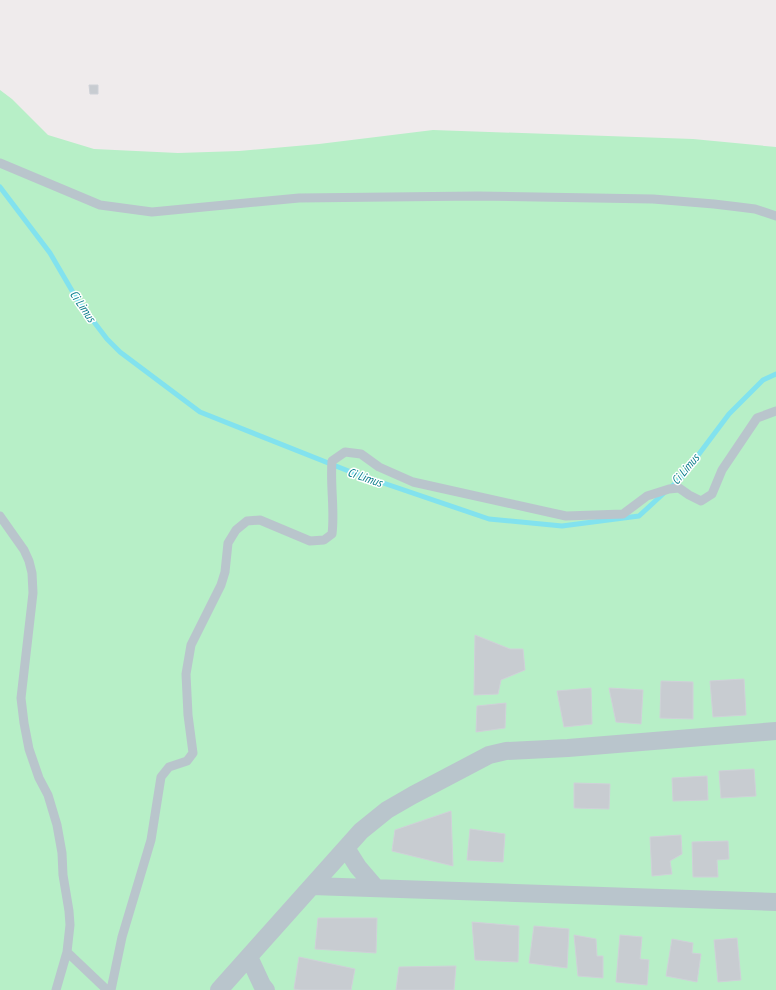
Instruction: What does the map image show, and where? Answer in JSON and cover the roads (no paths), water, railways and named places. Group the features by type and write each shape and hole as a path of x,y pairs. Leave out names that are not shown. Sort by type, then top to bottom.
{"street":[{"path":"219,990 362,831 388,810 412,795 489,755 506,751 568,748 776,731"},
{"path":"346,848 358,867 376,888"},
{"path":"312,886 776,902"},
{"path":"249,957 262,985 266,990"}],"lane":[{"path":"0,163 100,205 152,212 299,198 478,196 660,200 755,209 776,216"},
{"path":"111,990 122,937 151,840 161,777 169,767 186,761 193,754 188,715 186,674 190,645 221,584 225,572 228,543 236,530 248,521 260,520 310,541 324,540 332,534 334,522 331,477 332,461 345,452 361,454 379,467 413,482 566,516 623,514 647,496 669,489 679,488 701,501 712,494 722,470 757,418 776,411"},
{"path":"0,516 24,550 32,573 33,593 21,698 29,749 39,778 48,795 57,825 70,918 67,952 56,990"},
{"path":"67,952 107,990"}],"waterway":[{"name":"Ci Limus","path":"0,187 50,253 78,301 107,339 120,352 200,412 351,472 489,519 562,526 639,516 664,493"},
{"name":"Ci Limus","path":"670,488 681,478 729,414 763,380 776,374"}]}
